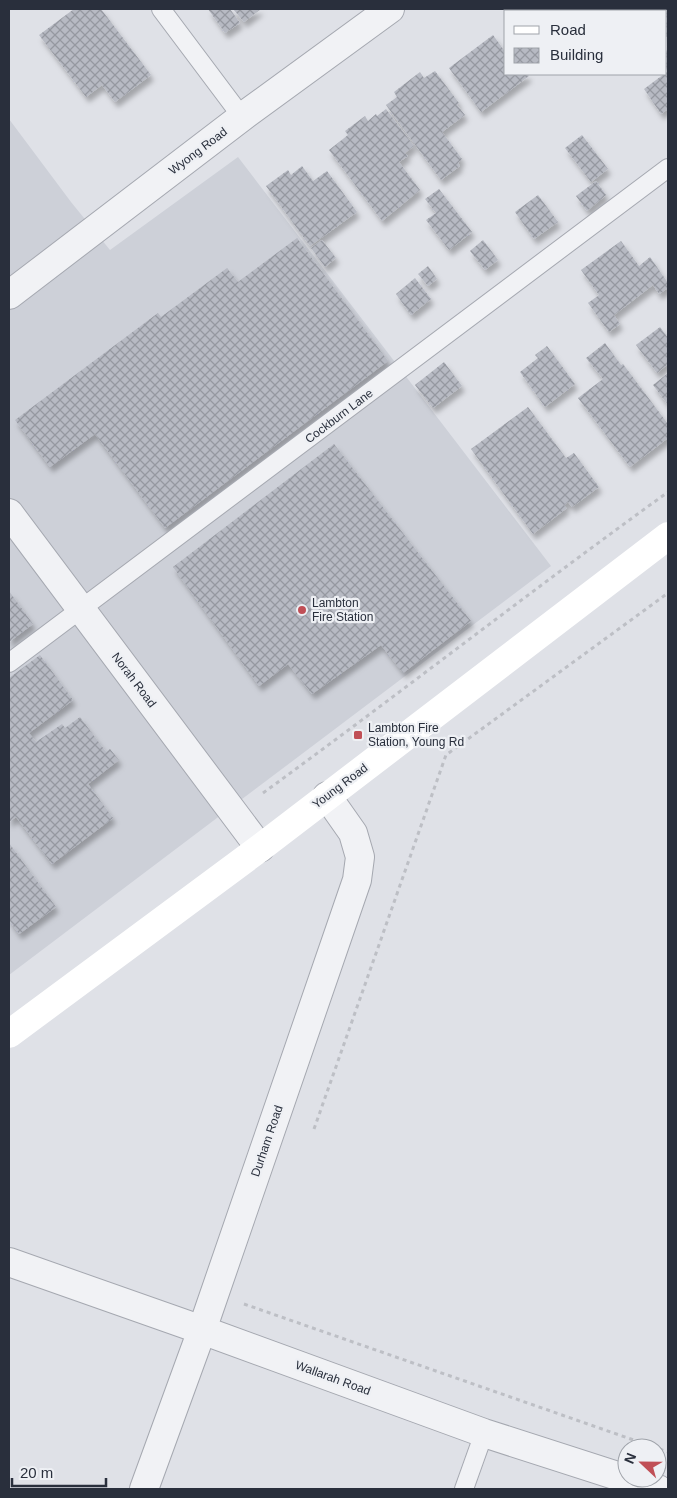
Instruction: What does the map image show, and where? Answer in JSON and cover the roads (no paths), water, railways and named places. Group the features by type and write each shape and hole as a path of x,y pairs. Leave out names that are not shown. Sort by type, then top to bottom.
{"street":[{"name":"Wyong Road","path":"9,295 242,117 390,9"},
{"name":"Norah Road","path":"9,512 260,848"},
{"name":"Young Road","path":"9,1034 260,848 668,536"},
{"name":"Durham Road","path":"144,1489 202,1330 357,880 360,857 353,833 327,796"},
{"name":"Wallarah Road","path":"9,1262 484,1433 658,1489"}],"lane":[{"path":"161,9 242,117"},
{"name":"Cockburn Lane","path":"9,663 668,168"},
{"path":"464,1489 484,1433"}],"place":[{"name":"Lambton Fire Station","path":"302,610"},
{"name":"Lambton Fire Station, Young Rd","path":"358,735"}]}
